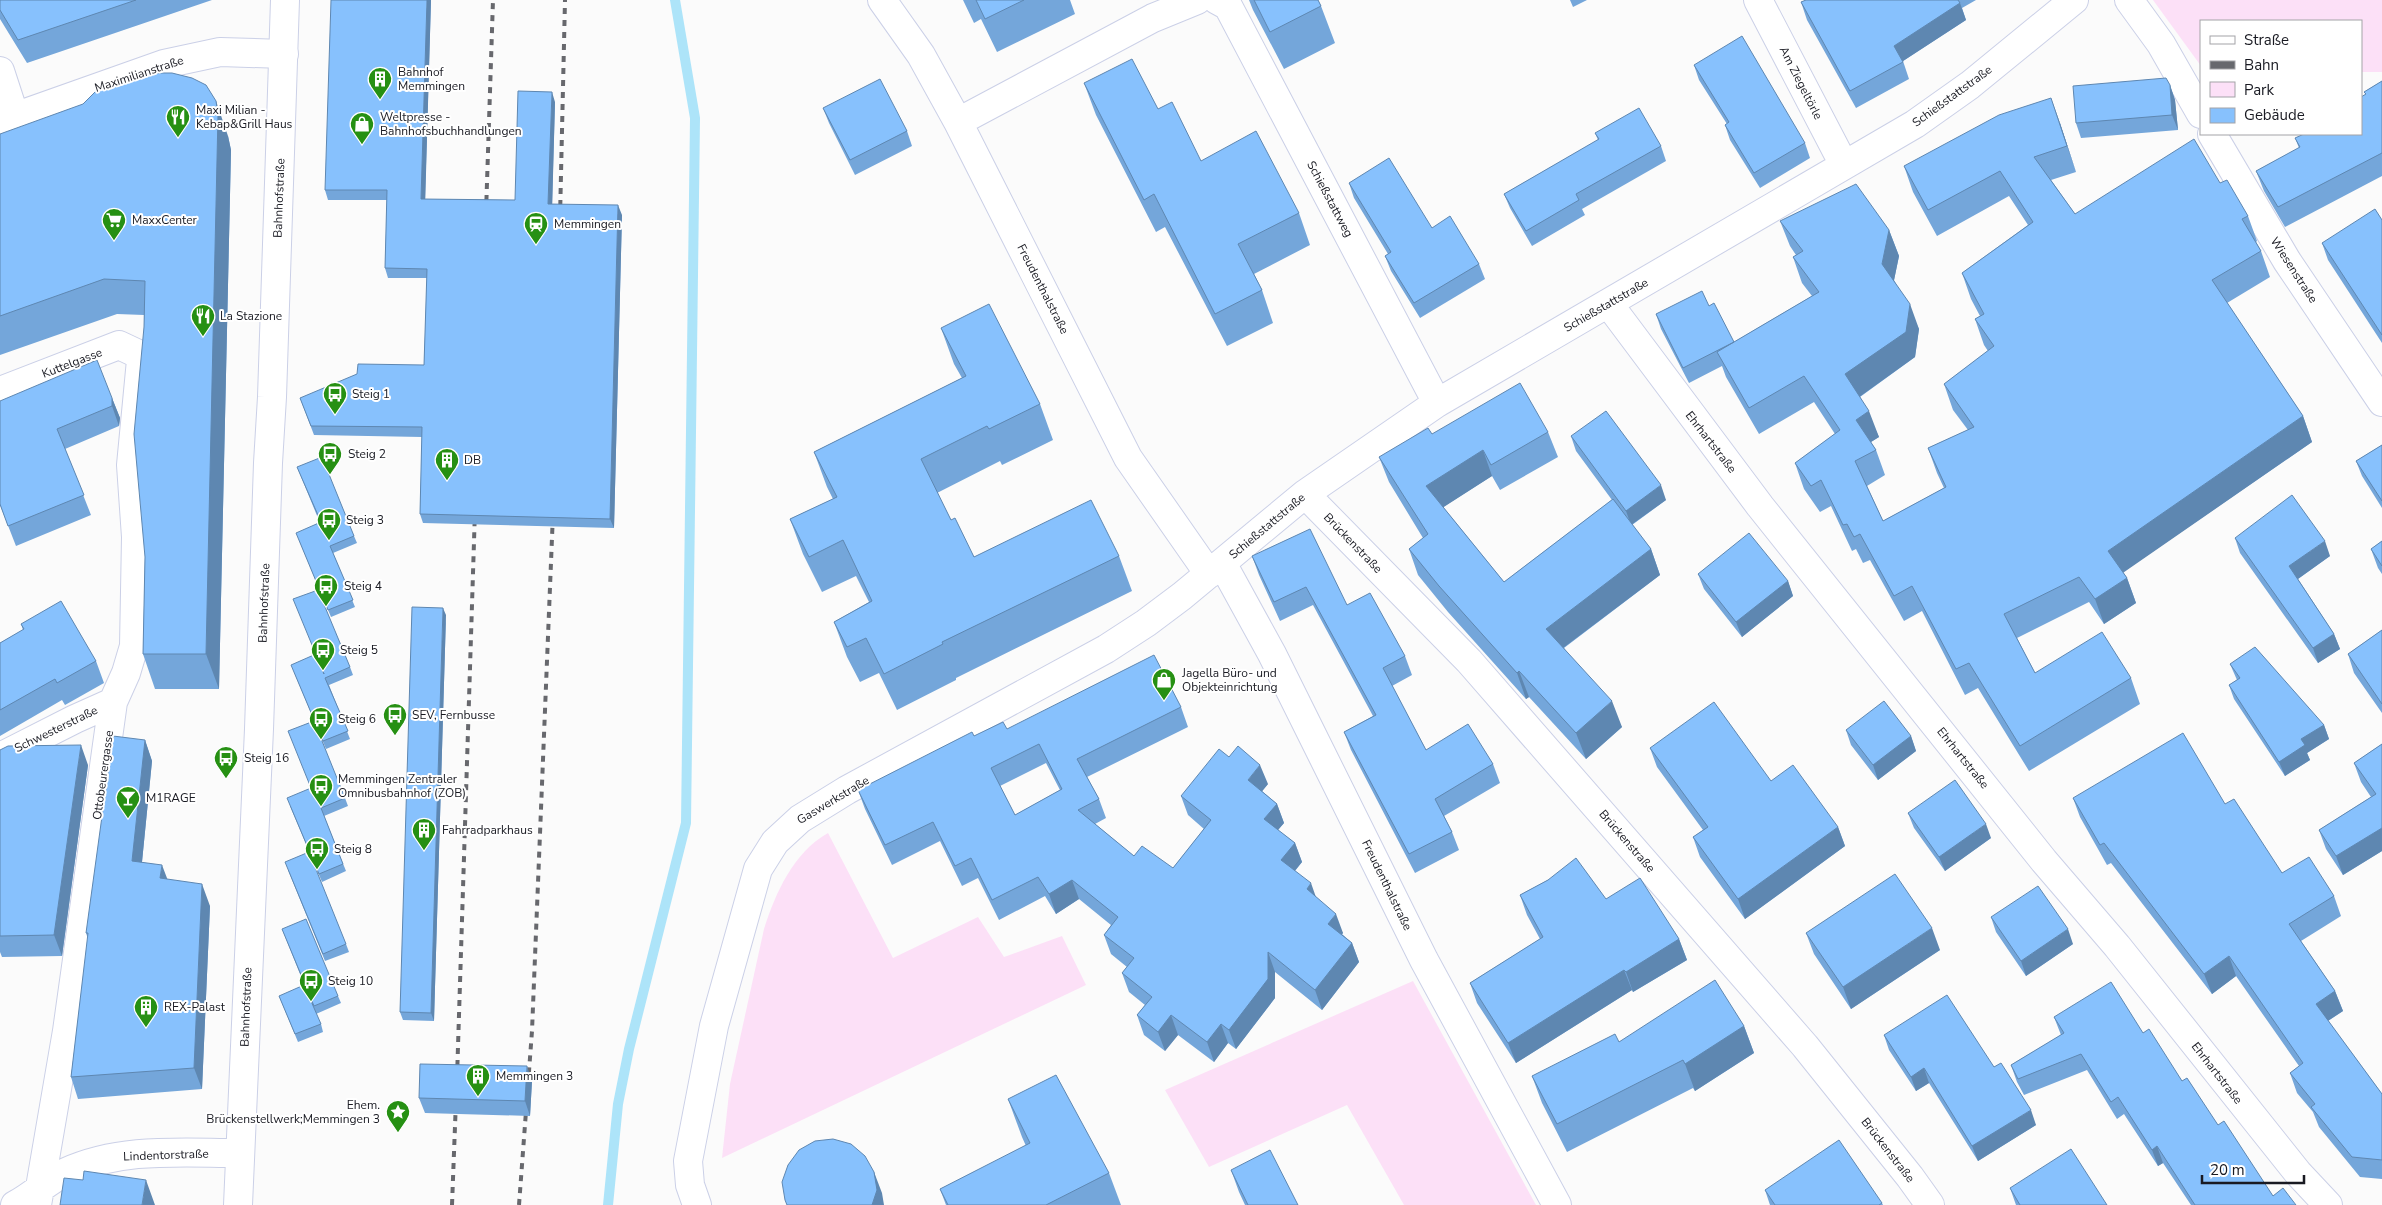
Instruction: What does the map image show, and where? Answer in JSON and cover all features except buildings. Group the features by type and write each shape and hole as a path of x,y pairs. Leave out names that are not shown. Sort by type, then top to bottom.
{"street":[{"name":"Bahnhofstraße","path":"238,1205 259,729 285,0"},
{"name":"Freudenthalstraße","path":"882,0 921,55 958,122 1128,458 1215,569 1272,654 1424,960 1557,1205"},
{"path":"958,122 1152,18 1197,0"},
{"name":"Schießstattweg","path":"1217,0 1228,6 1437,403"},
{"name":"Am Ziegeltörle","path":"1758,0 1844,165"},
{"name":"Schießstattstraße","path":"1146,623 1215,569 1305,494 1437,403 1915,124 1954,96 2074,0"},
{"path":"2129,0 2161,44 2200,112"},
{"name":"Maximilianstraße","path":"8,120 164,64 220,52 284,54"},
{"path":"0,71 8,120"},
{"name":"Wiesenstraße","path":"2213,135 2287,261 2382,402"},
{"name":"Ehrhartstraße","path":"1608,303 1760,506 2044,861 2117,946 2292,1166 2328,1205"},
{"name":"Kuttelgasse","path":"0,391 119,345 136,353 141,360"},
{"name":"Ottobeurergasse","path":"38,1198 67,1031 114,702 126,673 134,646 136,537 131,465 141,360"},
{"name":"Brückenstraße","path":"1305,494 1470,661 1805,1046 1930,1205"},
{"name":"Gaswerkstraße","path":"697,1205 690,1184 688,1161 712,1035 756,877 774,842 800,819 847,790 1055,677 1146,623"},
{"name":"Schwesterstraße","path":"0,757 75,719 114,702"},
{"name":"Lindentorstraße","path":"15,1205 38,1198 64,1173 92,1161 121,1156 239,1153"}],"green space":[{"path":"2153,0 2382,0 2382,72 2362,72 2362,20 2200,20 2200,65"},
{"path":"828,833 893,958 978,917 1004,957 1062,936 1086,985 722,1158 730,1084 764,929 774,901 787,875 805,851"},
{"path":"1413,981 1536,1205 1404,1205 1347,1105 1209,1167 1165,1090"}],"waterway":[{"path":"608,1205 618,1104 629,1049 686,823 695,118 675,0"}],"railway":[{"path":"486,213 493,0"},
{"path":"560,218 565,0"},
{"path":"457,1078 475,510"},
{"path":"519,1205 532,1031 553,513"},
{"path":"452,1205 456,1100"}],"place":[{"name":"Bahnhof Memmingen","path":"380,100"},
{"name":"Maxi Milian - Kebap&Grill Haus","path":"178,138"},
{"name":"Weltpresse - Bahnhofsbuchhandlungen","path":"362,145"},
{"name":"MaxxCenter","path":"114,241"},
{"name":"Memmingen","path":"536,245"},
{"name":"La Stazione","path":"203,337"},
{"name":"Steig 1","path":"335,415"},
{"name":"Steig 2","path":"330,475"},
{"name":"DB","path":"447,481"},
{"name":"Steig 3","path":"329,541"},
{"name":"Steig 4","path":"326,607"},
{"name":"Steig 5","path":"323,671"},
{"name":"Jagella Büro- und Objekteinrichtung","path":"1164,701"},
{"name":"SEV, Fernbusse","path":"395,736"},
{"name":"Steig 6","path":"321,740"},
{"name":"Steig 16","path":"226,779"},
{"name":"Memmingen Zentraler Omnibusbahnhof (ZOB)","path":"321,807"},
{"name":"M1RAGE","path":"128,819"},
{"name":"Fahrradparkhaus","path":"424,851"},
{"name":"Steig 8","path":"317,870"},
{"name":"Steig 10","path":"311,1002"},
{"name":"REX-Palast","path":"146,1028"},
{"name":"Memmingen 3","path":"478,1097"},
{"name":"Ehem. Brückenstellwerk;Memmingen 3","path":"398,1133"}]}
